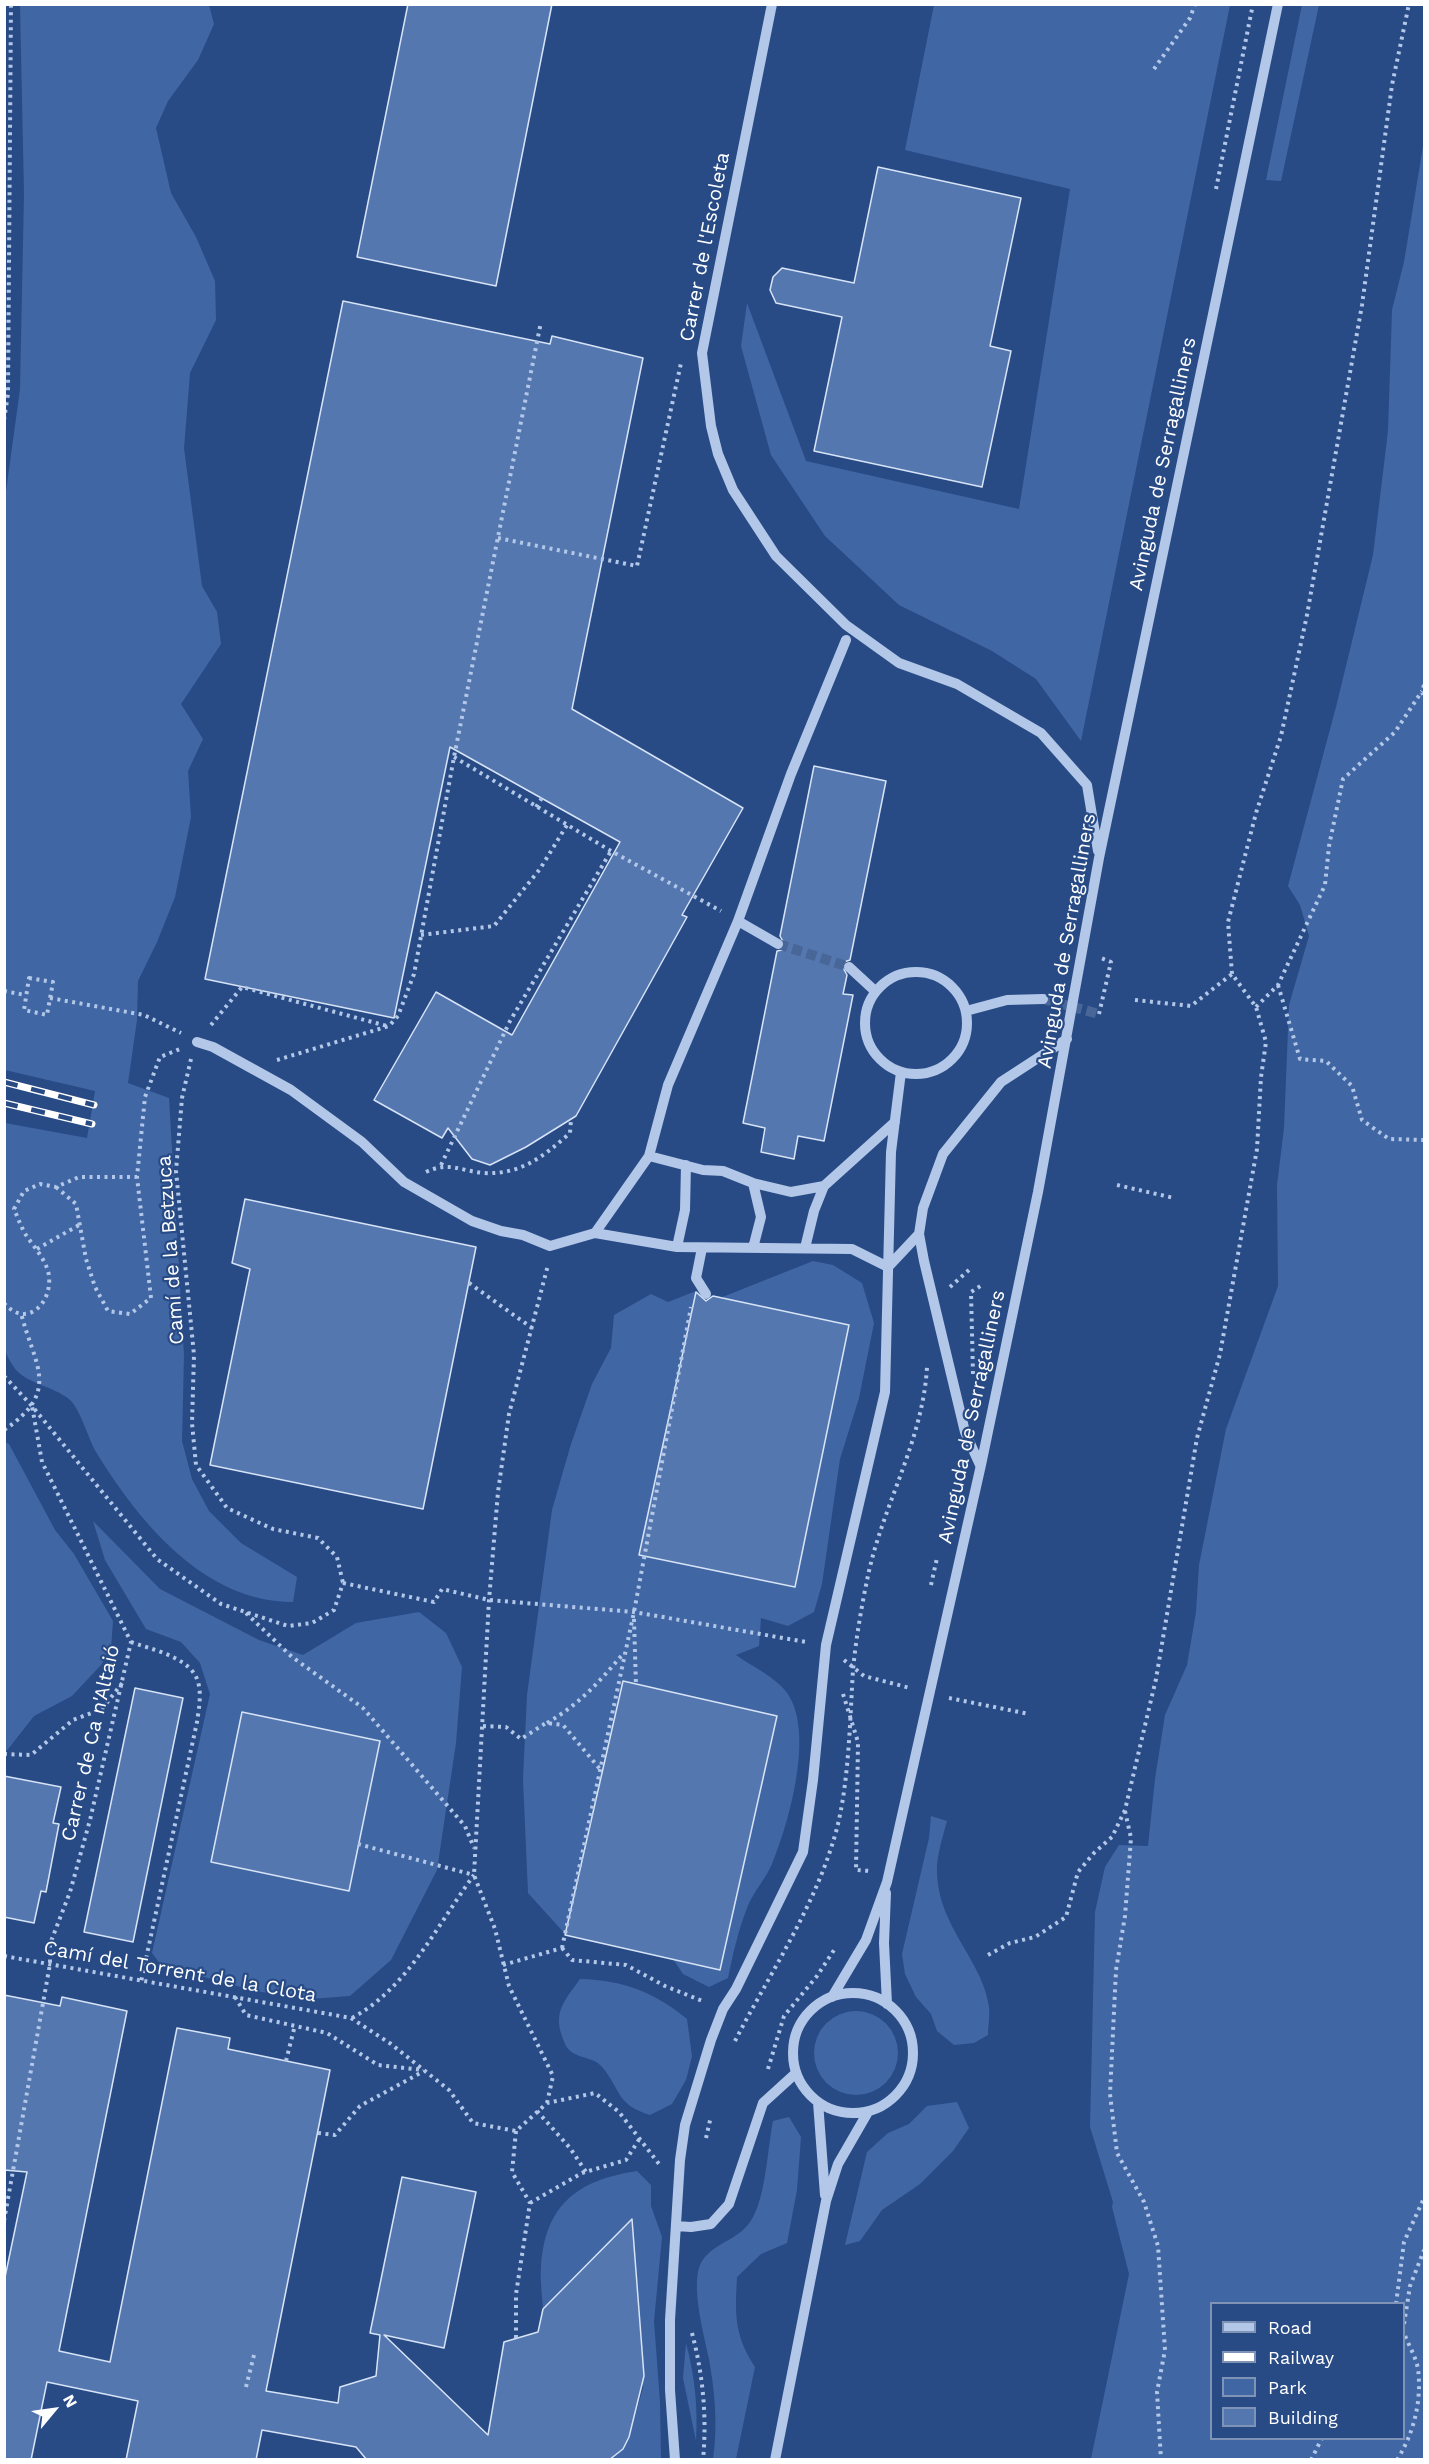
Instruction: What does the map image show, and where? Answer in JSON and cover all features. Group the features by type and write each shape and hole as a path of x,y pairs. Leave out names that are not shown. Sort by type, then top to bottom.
{"street":[{"name":"Carrer de l'Escoleta","path":"772,4 702,353 711,426 718,454 733,489 776,556 846,625 899,663 957,684 1041,733 1087,785 1099,858"},
{"name":"Avinguda de Serragalliners","path":"832,1997 866,1940 887,1882 981,1465 1038,1192 1099,858 1278,4"},
{"path":"595,1233 650,1156 668,1085 738,921 791,774 846,640"},
{"path":"738,921 778,944"},
{"path":"849,967 875,991"},
{"path":"918,972 934,975 948,983 959,996 966,1011 967,1026 964,1041 956,1055 945,1065 931,1072 916,1075 901,1072 886,1065 874,1053 867,1039 864,1022 867,1006 875,991 887,980 902,973 918,972"},
{"name":"Avinguda de Serragalliners","path":"966,1011 1007,1000 1043,999"},
{"path":"981,1465 965,1432 919,1234 923,1208 943,1154 970,1118 1001,1082 1067,1039"},
{"path":"197,1042 213,1047 251,1068 321,1111 362,1142 404,1182 472,1221 550,1246 595,1233 677,1247 852,1249 888,1267"},
{"path":"675,2460 670,2390 670,2320 677,2198 685,2125 723,2009 736,1989 803,1852 815,1770 826,1645 885,1392 891,1152 901,1072"},
{"path":"805,1248 814,1211 824,1186 895,1122"},
{"path":"650,1156 723,1171 753,1183 791,1192 824,1186"},
{"path":"677,1247 685,1210 686,1165"},
{"path":"753,1183 761,1217 753,1248"},
{"path":"888,1267 919,1234"},
{"path":"702,1248 696,1278 706,1294"},
{"name":"Avinguda de Serragalliners","path":"886,2004 884,1943 887,1882"},
{"path":"860,1994 886,2004 907,2027 912,2042 912,2064 908,2078 897,2095 881,2107 868,2112 838,2112 818,2102 805,2089 796,2073 793,2055 799,2028 809,2012 832,1997 860,1994"},
{"path":"676,2226 691,2227 711,2224 729,2205 763,2103 796,2073"},
{"path":"818,2102 826,2201"},
{"path":"775,2460 826,2201 838,2164 868,2112"}],"path":[{"path":"4,420 8,394 11,4"},
{"path":"1154,69 1190,18 1195,4"},
{"path":"988,1955 1010,1943 1035,1937 1066,1917 1078,1872 1112,1837 1125,1810 1156,1679 1197,1438 1220,1354 1257,1149 1261,1077 1266,1042 1256,1007 1232,974 1228,922 1256,813 1281,736 1307,615 1362,306 1392,85 1409,4"},
{"path":"251,1068 389,1026 398,1017 414,974 454,757 541,322"},
{"path":"498,538 638,566 683,353"},
{"path":"1256,1007 1278,985 1325,885 1329,846 1343,779 1395,732 1425,685"},
{"path":"1422,691 1425,699"},
{"path":"454,757 610,851 738,921"},
{"path":"536,807 542,798"},
{"path":"421,935 495,926 540,869 567,825"},
{"path":"571,1119 570,1133 546,1154 519,1170 485,1173 441,1165 510,1021 610,851"},
{"path":"1099,1014 1111,962"},
{"path":"1135,1000 1191,1006 1232,974"},
{"path":"29,978 53,982 50,998 47,1015 24,1010 29,978"},
{"path":"1278,985 1300,1059 1326,1061 1353,1086 1362,1120 1389,1139 1425,1140"},
{"path":"50,998 144,1015 197,1042 242,987 389,1026"},
{"path":"4,990 25,995"},
{"name":"Camí de la Betzuca","path":"56,1187 76,1204 80,1216 79,1226 95,1287 108,1311 130,1314 151,1298 137,1177 145,1097 160,1057 197,1042"},
{"name":"Camí de la Betzuca","path":"197,1042 182,1098 176,1171 194,1355 192,1423 196,1465 227,1508 273,1529 318,1538 337,1557 343,1583"},
{"path":"4,1303 10,1310 21,1313 36,1311 47,1299 49,1274 37,1249 25,1234 14,1209 24,1191 40,1184 56,1187 79,1177 137,1177"},
{"path":"1117,1185 1174,1198"},
{"path":"37,1249 79,1226"},
{"path":"547,2103 553,2076 509,1986 495,1929 474,1875 489,1600 498,1492 509,1414 546,1277 550,1246"},
{"path":"948,1289 970,1269"},
{"path":"562,1948 634,1612 696,1278"},
{"path":"469,1283 532,1328"},
{"path":"973,1376 971,1292 982,1285"},
{"path":"4,1430 32,1406 41,1380 39,1361 21,1313"},
{"path":"4,1376 32,1406 157,1559 221,1604 288,1626 312,1623 334,1610 343,1583 434,1602 442,1589 489,1600 634,1612 826,1645"},
{"name":"Carrer de Ca n'Altaió","path":"4,2221 50,1964 50,1944 70,1892 132,1642 42,1462 32,1406"},
{"path":"929,1592 939,1551"},
{"path":"244,1611 292,1657 363,1708 465,1826 476,1851"},
{"path":"634,1612 636,1686"},
{"path":"132,1642 179,1661 195,1674 200,1695 197,1722 141,1982"},
{"path":"483,1726 506,1727 521,1739 574,1707 592,1691 625,1652"},
{"path":"864,1676 929,1693 1029,1714"},
{"path":"4,1754 31,1755 73,1720 102,1709 124,1680"},
{"path":"907,1699 911,1681"},
{"path":"841,1689 858,1742 856,1870 870,1873 872,1861"},
{"path":"546,1723 563,1725 600,1770"},
{"path":"1125,1810 1131,1838 1125,1916 1116,1970 1110,2094 1117,2153 1144,2202 1158,2246 1165,2350 1157,2392 1161,2460"},
{"path":"358,1844 474,1875"},
{"path":"351,2018 365,2011 405,1976 474,1875"},
{"path":"562,1948 572,1960 626,1965 665,1986 723,2009"},
{"path":"503,1965 562,1948"},
{"name":"Camí del Torrent de la Clota","path":"4,1956 351,2018"},
{"path":"235,1997 246,2015 327,2033 378,2065 424,2070"},
{"path":"351,2018 391,2044 449,2090 473,2123 516,2131"},
{"path":"286,2061 295,2025"},
{"path":"318,2133 335,2134 360,2106 424,2070"},
{"path":"516,2338 516,2294 530,2203 512,2172 516,2131 537,2111 547,2103 595,2093 620,2112 657,2159 677,2198"},
{"path":"537,2111 570,2148 586,2172"},
{"path":"530,2203 586,2172 626,2160 640,2138"},
{"path":"1396,2302 1404,2242 1425,2198"},
{"path":"1405,2318 1410,2286 1425,2250"},
{"path":"1397,2460 1410,2438 1417,2404 1418,2367 1405,2335"},
{"path":"246,2386 254,2355"},
{"path":"1311,2460 1321,2440"}],"green space":[{"path":"20,5 209,5 214,24 198,60 168,101 156,128 171,193 196,237 215,281 216,320 190,373 184,448 202,586 217,612 221,644 181,704 203,739 188,771 191,817 175,897 138,981 137,1020 128,1083 169,1098 184,1355 182,1441 192,1479 209,1511 241,1543 297,1577 293,1602 261,1598 231,1588 203,1573 177,1553 132,1505 113,1479 96,1452 73,1403 56,1391 22,1375 13,1367 5,1351 5,1123 87,1138 95,1091 5,1070 4,506 20,389 24,193"},
{"path":"934,5 1230,5 1081,741 1036,679 992,651 899,605 825,536 771,455 741,346 747,303 806,461 1019,509 1070,189 905,150"},
{"path":"1302,5 1319,5 1281,181 1266,180"},
{"path":"1424,140 1424,2459 1091,2459 1129,2274 1112,2207 1113,2202 1090,2127 1095,1912 1105,1867 1119,1845 1148,1846 1165,1715 1187,1665 1196,1612 1199,1565 1226,1429 1278,1286 1277,1185 1284,1128 1289,1005 1309,936 1300,905 1288,886 1336,707 1373,555 1388,431 1392,310 1404,262"},
{"path":"813,1261 833,1265 862,1283 874,1323 859,1398 840,1459 822,1584 814,1612 788,1626 761,1618 759,1646 736,1655 781,1686 792,1702 798,1723 797,1773 779,1846 769,1870 747,1908 738,1934 728,1978 709,1987 683,1974 673,1959 566,1935 528,1893 523,1779 527,1695 552,1510 571,1444 592,1384 611,1348 614,1315 651,1294 668,1302 696,1291 720,1298"},
{"path":"5,1442 9,1444 55,1530 74,1554 113,1621 111,1649 101,1665 72,1696 34,1716 5,1753"},
{"path":"93,1521 160,1589 259,1640 303,1655 356,1623 419,1612 446,1633 462,1667 456,1743 437,1870 391,1960 350,1996 310,1999 255,1991 161,1965 152,1953 210,1694 200,1663 181,1642 146,1629 105,1560"},
{"path":"931,1816 947,1821 937,1866 938,1887 943,1906 978,1973 989,2007 988,2035 974,2043 954,2045 937,2031 931,2014 916,1997 905,1974 902,1954 929,1838"},
{"path":"580,1979 610,1982 637,1989 687,2019 692,2056 686,2080 672,2104 650,2115 639,2111 625,2102 600,2065 575,2054 567,2047 560,2027 560,2012"},
{"path":"856,2011 879,2018 891,2030 898,2053 891,2076 879,2088 856,2095 833,2088 821,2076 814,2053 821,2030 833,2018"},
{"path":"957,2102 969,2128 953,2151 920,2184 882,2210 860,2241 845,2245 867,2152 888,2133 909,2124 927,2106"},
{"path":"789,2117 801,2137 797,2190 787,2243 761,2254 737,2277 737,2324 743,2345 755,2367 736,2459 713,2459 716,2422 709,2359 698,2301 699,2268 707,2254 741,2231 753,2217 762,2191 773,2121"},
{"path":"637,2171 651,2185 651,2206 662,2237 654,2321 660,2402 661,2459 609,2459 623,2449 629,2437 643,2388 632,2219 543,2309 541,2267 549,2227 568,2199 598,2181"},
{"path":"686,2343 695,2392 696,2441 683,2378"}],"building":[{"path":"408,4 552,4 496,286 357,257"},
{"path":"878,167 1021,198 990,346 1011,351 982,487 814,451 842,317 776,303 770,290 773,277 782,268 854,283"},
{"path":"343,301 550,344 552,336 643,358 572,709 743,808 682,915 687,917 576,1116 526,1147 490,1165 472,1159 448,1128 442,1138 374,1100 436,992 512,1035 620,842 450,747 394,1018 205,979"},
{"path":"814,766 886,781 850,960 844,962 842,966 847,975 843,994 853,995 824,1141 798,1136 794,1159 761,1152 765,1128 743,1123 777,951 782,950 785,945 780,936"},
{"path":"245,1199 476,1247 423,1509 210,1465 250,1269 232,1263"},
{"path":"696,1292 706,1301 713,1296 849,1325 795,1587 639,1555"},
{"path":"623,1681 777,1716 720,1970 565,1935"},
{"path":"135,1688 183,1698 133,1942 84,1932"},
{"path":"242,1712 380,1741 349,1891 211,1862"},
{"path":"4,1776 61,1787 53,1823 59,1824 46,1892 41,1891 34,1923 4,1917"},
{"path":"4,1995 60,2006 62,1997 127,2011 59,2351 110,2362 177,2028 230,2038 228,2049 330,2070 266,2391 338,2403 340,2387 376,2376 380,2335 370,2333 402,2177 476,2192 444,2348 384,2335 488,2435 504,2342 538,2332 543,2309 632,2219 644,2376 629,2437 623,2449 609,2460 367,2460 356,2447 262,2430 256,2460 126,2460 138,2401 47,2382 31,2460 4,2460 4,2282 27,2172 4,2170"}],"tunnel":[{"path":"778,944 849,967"},
{"path":"1043,999 1099,1014"}],"railway":[{"path":"4,1082 94,1105"},
{"path":"4,1103 92,1124"}]}
